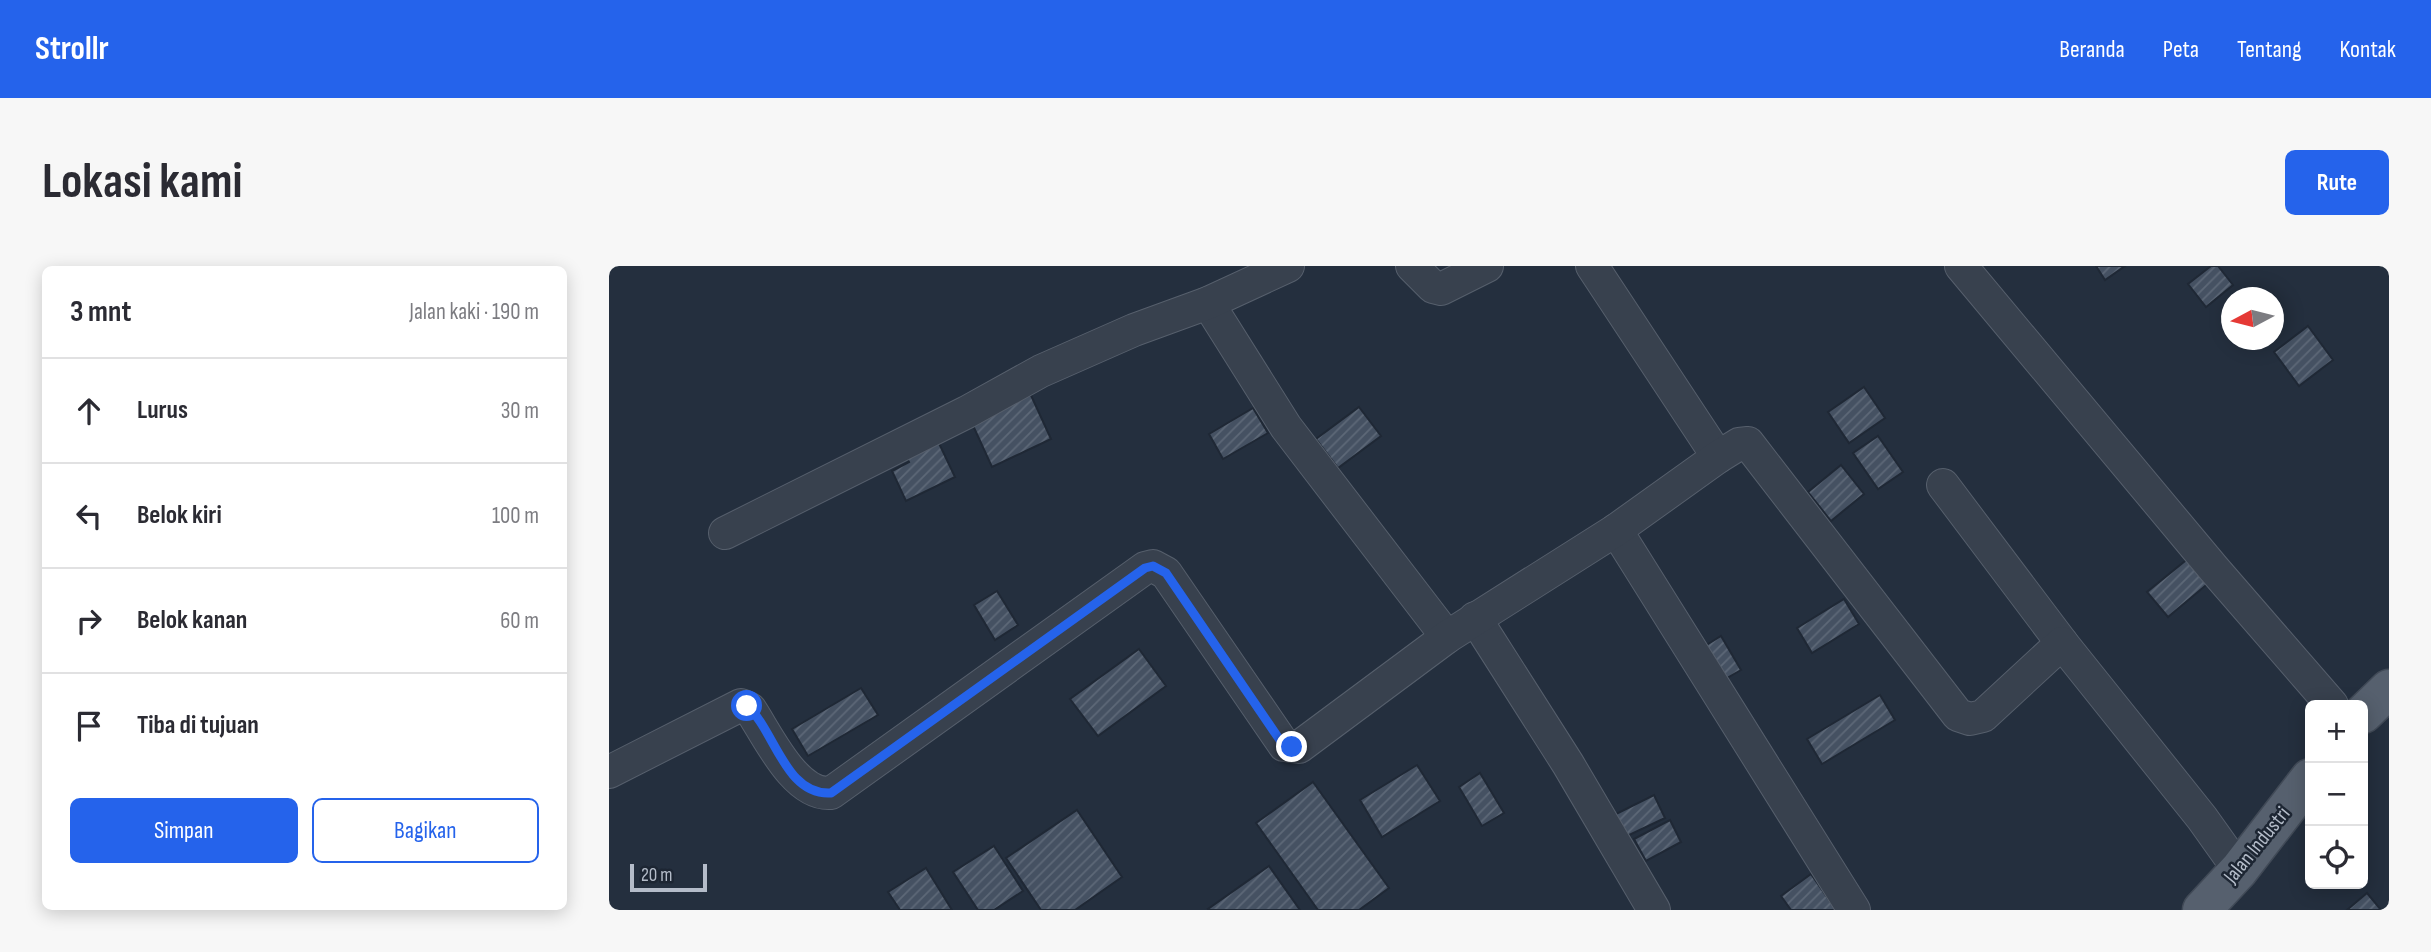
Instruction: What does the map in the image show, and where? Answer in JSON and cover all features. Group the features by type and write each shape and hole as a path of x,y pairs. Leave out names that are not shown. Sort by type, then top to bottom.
{"main road":[{"path":"2368,709 2389,689"},
{"name":"Jalan Industri","path":"2202,910 2239,870 2305,784"}],"street":[{"path":"725,533 1041,372 1134,330 1208,303 1288,266"},
{"path":"1412,266 1433,287 1441,289 1487,266"},
{"path":"1591,266 1719,457"},
{"path":"1961,266 2214,569 2328,700"},
{"path":"1208,303 1286,427 1447,637"},
{"path":"609,772 741,705 750,709 805,787 822,794 831,793 1145,568 1153,566 1166,573 1284,746 1299,747 1447,637 1616,530 1739,444 1752,446 1963,719 1983,716 2062,643"},
{"path":"1943,485 2062,643 2202,818 2239,870"},
{"path":"1616,530 1854,910"},
{"path":"1475,618 1654,910"}],"building":[{"path":"2096,266 2125,266 2105,280"},
{"path":"2211,266 2218,266 2233,285 2221,287 2221,295 2206,307 2188,284"},
{"path":"2308,326 2333,360 2299,386 2274,352 2284,350 2284,344"},
{"path":"1864,387 1885,418 1849,443 1828,412"},
{"path":"1029,391 1051,439 992,467 970,419"},
{"path":"1359,407 1381,436 1338,468 1316,439"},
{"path":"1253,408 1268,433 1223,459 1209,434"},
{"path":"1878,436 1903,472 1878,489 1853,453"},
{"path":"936,437 955,477 906,501 892,471 909,462 904,452"},
{"path":"1841,465 1864,494 1831,521 1808,492"},
{"path":"2190,557 2211,581 2168,617 2147,592"},
{"path":"997,591 1018,625 995,640 974,605"},
{"path":"1844,599 1859,624 1812,653 1797,628"},
{"path":"1721,636 1741,670 1720,682 1700,649"},
{"path":"1139,649 1166,686 1098,736 1070,699"},
{"path":"861,688 878,715 808,756 792,729"},
{"path":"1880,695 1895,720 1822,764 1807,739"},
{"path":"1417,765 1440,801 1382,837 1360,800"},
{"path":"1480,773 1504,813 1482,826 1459,787"},
{"path":"1313,782 1389,888 1359,910 1318,910 1256,823"},
{"path":"1654,795 1665,818 1625,837 1614,815"},
{"path":"1077,810 1122,877 1075,910 1041,910 1006,858"},
{"path":"1670,820 1681,842 1646,861 1634,839"},
{"path":"994,846 1023,891 994,910 978,910 953,872"},
{"path":"1269,866 1300,910 1208,909"},
{"path":"926,868 952,910 900,910 888,892"},
{"path":"1811,874 1836,910 1791,910 1781,896"},
{"path":"2367,893 2381,910 2347,910"}],"route":[{"path":"747,706 805,787 822,794 831,793 1145,568 1153,566 1160,567 1166,573 1284,746 1292,747"}]}
